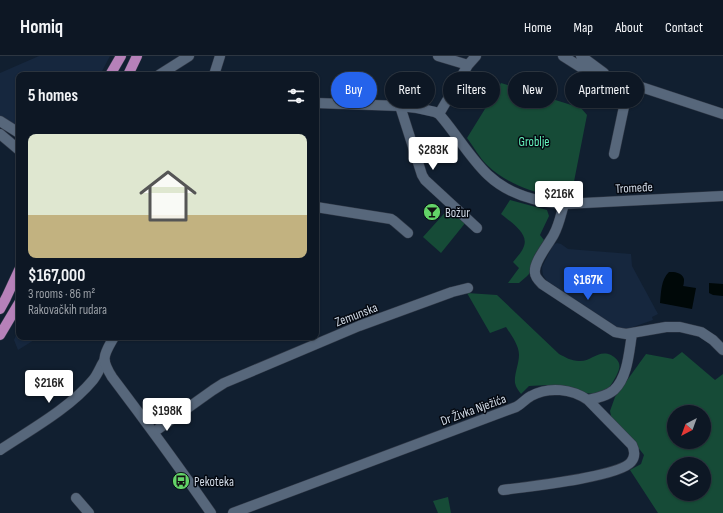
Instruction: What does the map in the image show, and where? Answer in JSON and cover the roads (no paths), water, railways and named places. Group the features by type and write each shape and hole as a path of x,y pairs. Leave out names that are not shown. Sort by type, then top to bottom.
{"main road":[{"path":"112,72 121,56"},
{"path":"129,72 137,56"},
{"path":"0,309 16,276"},
{"path":"0,335 16,309"}],"street":[{"path":"164,72 189,56"},
{"path":"215,72 220,56"},
{"path":"438,56 468,65"},
{"path":"414,108 429,110 439,114 468,65 476,56"},
{"path":"563,56 590,72"},
{"path":"581,56 604,72"},
{"path":"644,88 723,114"},
{"path":"319,103 385,105"},
{"path":"401,108 422,175 425,180 477,228"},
{"path":"614,154 624,108"},
{"name":"Tromeđe","path":"439,114 486,174 514,192 529,198 545,202 564,204 723,196"},
{"path":"0,121 16,131"},
{"path":"0,134 16,147"},
{"path":"564,204 559,223 536,266 535,273 542,284 614,332 632,334 666,327 680,327 701,332 713,340 723,350"},
{"path":"319,207 386,218 394,221 408,233"},
{"name":"Zemunska","path":"154,432 224,383 359,326 452,292 468,288"},
{"path":"588,400 607,394 615,389 621,381 625,372 632,334"},
{"path":"0,450 56,413 79,394 92,380 104,361 106,350 112,340"},
{"path":"104,361 106,368 112,377 154,432 211,513"},
{"name":"Dr Živka Nježića","path":"233,513 516,407 526,399 540,392 549,390 565,390 575,393 588,400 632,446 634,452 631,463 619,470 582,478 503,490"},
{"path":"76,498 89,513"}],"place":[{"name":"Božur","path":"432,212"},
{"name":"Pekoteka","path":"181,481"}],"park label":[{"name":"Groblje","path":"534,141"}]}
